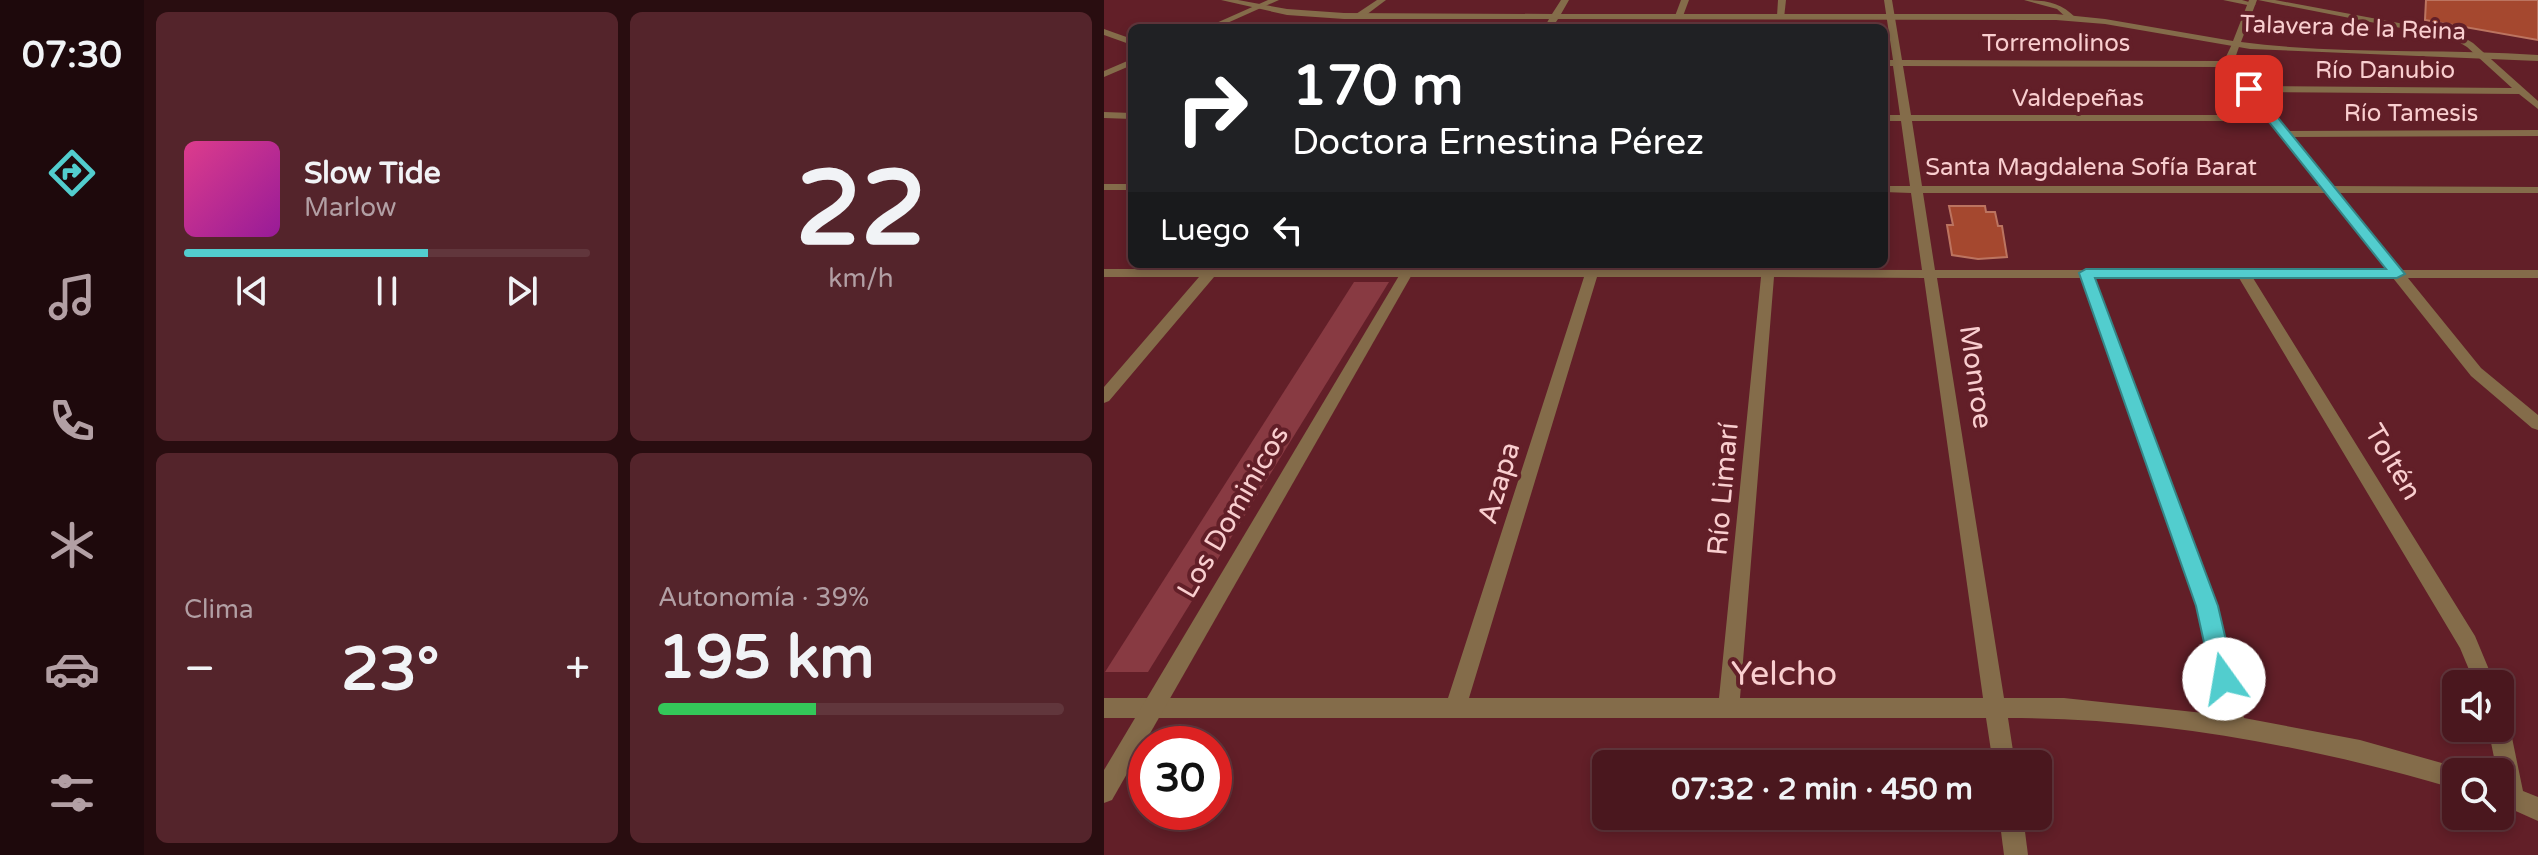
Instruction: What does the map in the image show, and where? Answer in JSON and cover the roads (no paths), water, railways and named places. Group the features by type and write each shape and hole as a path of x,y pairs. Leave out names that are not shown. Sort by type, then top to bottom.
{"street":[{"name":"Talavera de la Reina","path":"1225,0 1256,8 1359,16 1781,16 1889,8 2072,18 2142,26 2236,44 2538,58"},
{"path":"1218,24 1275,0"},
{"path":"1359,16 1382,0"},
{"path":"1551,24 1565,0"},
{"path":"1679,16 1685,0"},
{"path":"1781,16 1782,0"},
{"name":"Talavera de la Reina","path":"2028,0 2060,7 2072,18"},
{"path":"2227,0 2253,2 2228,64 2476,372 2538,424"},
{"path":"2262,0 2449,34 2462,39 2538,106"},
{"name":"Monroe","path":"1889,8 1890,63 1905,118 1917,189 2002,750"},
{"path":"1104,32 1128,41"},
{"name":"Torremolinos","path":"1890,63 2228,64"},
{"path":"1104,74 1128,64"},
{"name":"Río Danubio","path":"2249,89 2521,91"},
{"path":"1104,115 1128,116"},
{"name":"Valdepeñas","path":"1888,118 2271,118"},
{"name":"Río Tamesis","path":"2284,134 2538,133"},
{"path":"1104,187 1128,187"},
{"name":"Santa Magdalena Sofía Barat","path":"1888,189 2538,190"},
{"path":"1104,273 1409,268 1768,274 2538,274"},
{"name":"Los Dominicos","path":"1105,792 1409,268"},
{"name":"Azapa","path":"1455,708 1592,272"},
{"path":"1104,397 1210,273"},
{"path":"2086,273 2207,606 2235,727"},
{"name":"Toltén","path":"2243,273 2468,643 2479,670"},
{"name":"Río Limarí","path":"1729,708 1768,274"},
{"name":"Yelcho","path":"1104,708 2064,708 2145,714 2307,739 2442,773"},
{"path":"2514,798 2538,809"},
{"path":"2013,830 2016,855"}]}
